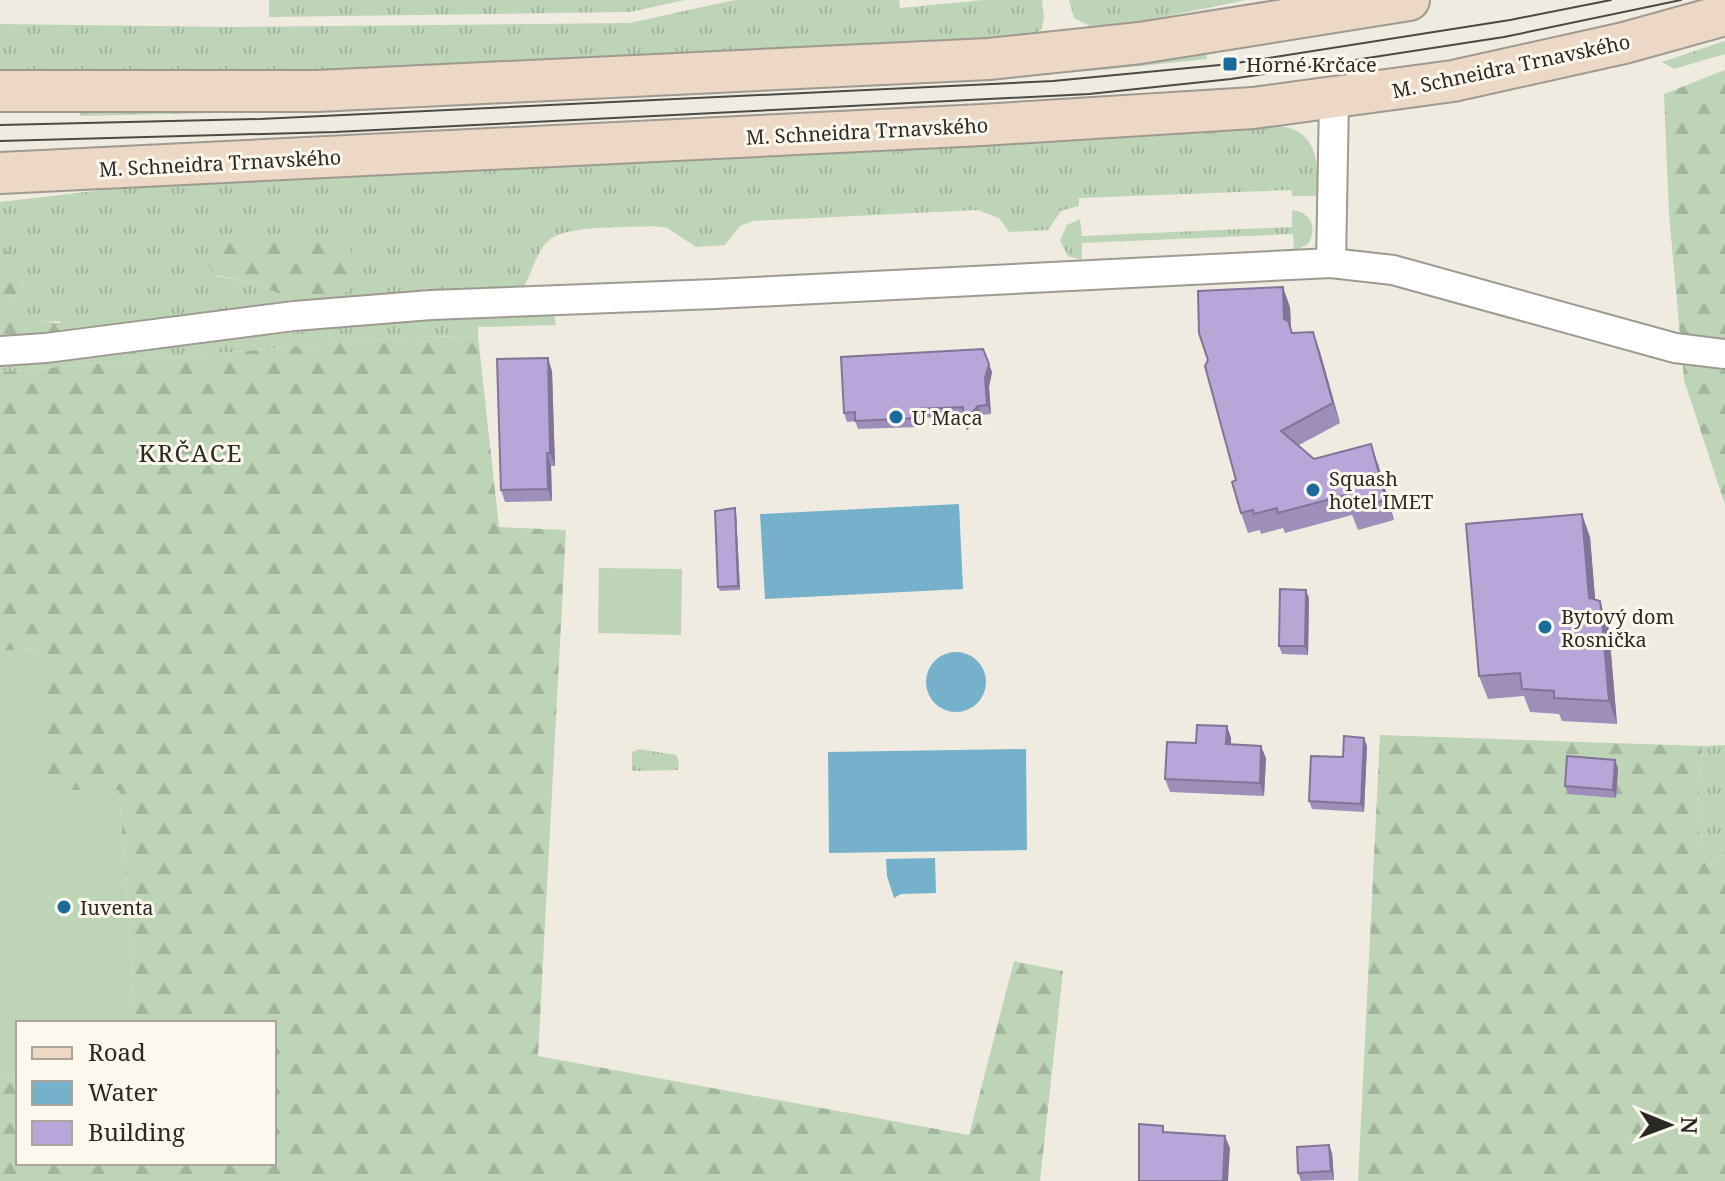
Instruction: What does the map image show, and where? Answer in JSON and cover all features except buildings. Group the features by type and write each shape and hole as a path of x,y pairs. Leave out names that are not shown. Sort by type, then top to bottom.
{"main road":[{"path":"0,91 344,90 989,59 1140,43 1409,0"},
{"name":"M. Schneidra Trnavského","path":"0,173 1224,110 1438,84 1535,65 1725,15"}],"street":[{"path":"1331,263 1334,99"},
{"path":"0,351 46,348 294,316 431,305 1331,263 1393,270 1675,348 1725,354"}],"green space":[{"path":"269,0 685,0 630,12 269,17"},
{"path":"735,0 899,0 900,8 984,0 1042,0 1044,18 1041,30 1029,37 348,74 0,72 0,24 233,27 629,23"},
{"path":"1069,0 1246,0 1148,20 1090,26 1074,18"},
{"path":"1725,41 1725,54 1674,69 1662,62"},
{"path":"1206,49 1207,59 1018,76"},
{"path":"1725,70 1725,505 1684,380 1669,214 1664,94"},
{"path":"80,104 299,111 80,116"},
{"path":"1278,126 1301,134 1308,141 1316,161 1319,196 1292,196 1291,190 1079,198 1079,206 1061,211 1048,230 1009,232 999,218 978,210 753,221 740,226 725,245 696,247 667,228 598,228 569,232 548,241 524,286 411,293 73,334 59,321 38,321 22,313 13,301 23,280 7,251 0,251 0,202 163,183","holes":["203,256 293,299 251,283 216,276"]},
{"path":"1292,210 1304,214 1312,227 1308,244 1294,251 1293,234 1082,243 1082,260 1068,256 1060,241 1067,225 1080,219 1082,236 1292,227"},
{"path":"327,235 351,248 352,285 340,299 293,299 251,283 215,275 203,256 219,244"},
{"path":"0,251 7,251 24,260 23,280 13,301 19,310 39,321 74,325 73,334 0,340"},
{"path":"554,313 556,325 478,327 478,336 406,337 0,372 0,360 438,317"},
{"path":"478,336 499,527 566,530 538,1056 969,1135 1014,961 1063,971 1040,1181 0,1181 0,1075 16,1073 16,1165 276,1165 276,1021 135,1021 119,790 0,791 38,649 0,651 0,372 406,337"},
{"path":"599,568 682,569 681,635 598,633"},
{"name":"Iuventa","path":"39,649 48,790 119,790 135,1021 16,1021 16,1073 0,1075 0,651"},
{"path":"1380,735 1702,746 1697,823 1708,868 1725,852 1725,1181 1358,1181"},
{"path":"1725,745 1725,852 1708,868 1697,823 1702,746"},
{"path":"639,749 676,755 678,770 632,770 632,752"}],"water":[{"path":"959,504 963,589 765,599 760,514"},
{"path":"956,652 978,660 986,682 978,704 956,712 934,704 926,682 934,660"},
{"path":"1026,749 1027,850 829,853 828,752"},
{"path":"935,858 936,893 901,894 894,898 887,876 886,859"}],"tram line":[{"path":"0,125 260,119 1053,81 1230,64 1510,20 1611,0"},
{"path":"0,141 335,132 1089,94 1231,79 1504,37 1681,0"}],"place":[{"name":"Horné Krčace","path":"1230,64"},
{"name":"U Maca","path":"896,417"},
{"name":"Squash hotel IMET","path":"1313,490"},
{"name":"Bytový dom Rosnička","path":"1545,627"},
{"name":"Iuventa","path":"64,907"}],"district":[{"name":"KRČACE","path":"191,452"}]}
